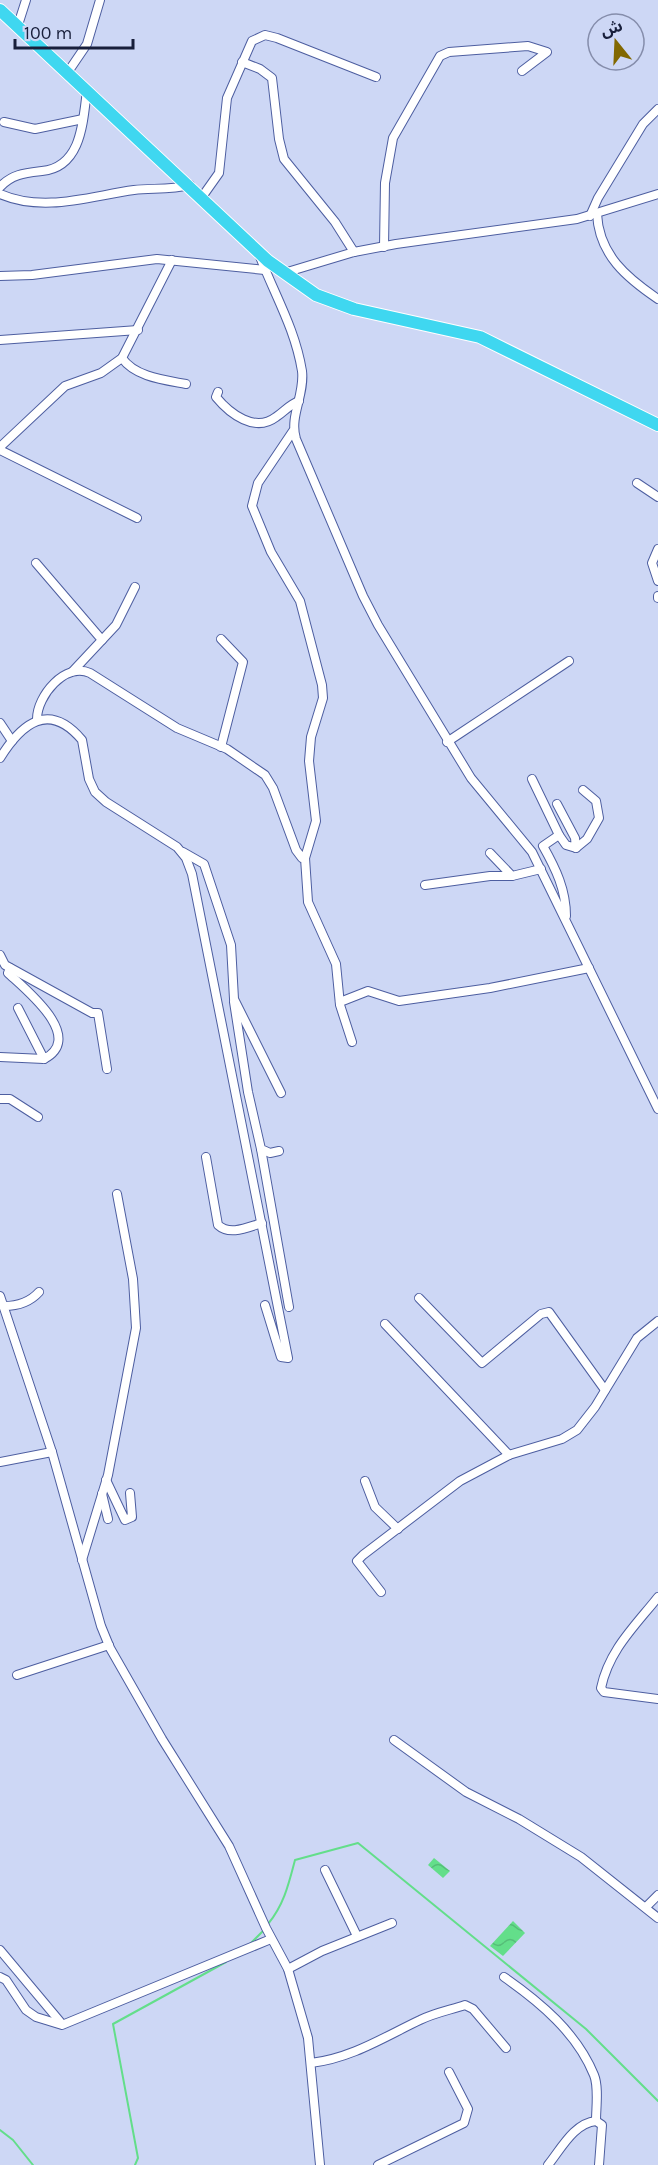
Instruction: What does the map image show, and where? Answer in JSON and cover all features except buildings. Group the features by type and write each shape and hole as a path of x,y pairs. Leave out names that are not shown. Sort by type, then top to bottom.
{"highway":[{"path":"0,10 190,185 258,252 283,273 316,295 354,309 458,330 491,341 658,425"}],"street":[{"path":"18,26 26,0"},
{"path":"68,72 92,34 100,0"},
{"path":"202,197 219,173 224,115 242,62 252,41 269,36 376,77"},
{"path":"384,247 385,183 393,138 440,56 449,52 528,46 547,52 522,71"},
{"path":"242,62 260,69 272,78 279,139 284,159 335,222 354,252"},
{"path":"0,188 18,175 46,171 61,165 76,147 87,90"},
{"path":"658,108 643,124 598,198 593,215 614,262 630,279 658,299"},
{"path":"4,122 35,129 83,119"},
{"path":"0,194 32,201 70,202 135,190 190,185"},
{"path":"283,273 354,252 593,215 656,198"},
{"path":"258,252 283,307 298,352 303,384 294,431 258,483 252,506 271,552 300,601 322,685 323,698 311,737 309,761 316,821 305,858 308,902 336,964 340,1002 352,1042"},
{"path":"0,276 54,273 143,260 172,260 265,270"},
{"path":"137,518 0,448 65,386 101,373 122,358 172,260"},
{"path":"0,340 138,330"},
{"path":"122,358 127,365 153,377 186,384"},
{"path":"218,392 216,397 224,406 251,424 265,424 288,406 299,401"},
{"path":"294,431 363,596 447,742 482,792 532,852 658,1109"},
{"path":"637,483 658,497"},
{"path":"658,549 652,563 658,581"},
{"path":"36,563 102,640"},
{"path":"38,719 38,710 43,699 62,676 73,671 116,625 135,587"},
{"path":"221,639 243,662 222,747"},
{"path":"447,742 568,661"},
{"path":"73,671 90,673 177,728 222,747 247,762 268,779 296,850 302,858 305,858"},
{"path":"0,758 12,741 38,719 55,720 76,734 84,743 89,779 95,792 204,864 231,945 234,999 248,1092 261,1149 289,1307"},
{"path":"0,723 12,741"},
{"path":"532,778 559,835 566,845 576,848"},
{"path":"576,848 587,839 599,818 596,801 583,790"},
{"path":"557,804 575,838 576,848"},
{"path":"559,835 543,846 558,873 566,902 566,920"},
{"path":"180,850 186,858 194,880 220,1026 288,1358 281,1358 265,1305"},
{"path":"490,853 512,876"},
{"path":"425,885 490,876 512,876 541,869"},
{"path":"0,955 10,968 98,1013 107,1069"},
{"path":"0,1057 44,1059 56,1050 57,1035 51,1019 35,997 8,973 10,968"},
{"path":"340,1002 368,991 399,1001 490,988 589,968"},
{"path":"234,999 281,1093"},
{"path":"18,1008 44,1059"},
{"path":"0,1099 10,1099 38,1117"},
{"path":"261,1149 270,1153 279,1151"},
{"path":"206,1157 218,1225 222,1229 242,1230 262,1223"},
{"path":"82,1560 106,1480 136,1328 133,1279 117,1194"},
{"path":"4,1306 20,1304 33,1299 39,1292"},
{"path":"0,1296 52,1452 109,1646 162,1739 230,1846 261,1918 288,1969 308,2038 320,2165"},
{"path":"419,1298 482,1363 541,1314 549,1312 605,1390"},
{"path":"381,1592 357,1562 460,1481 509,1455 562,1439 577,1430 637,1338 658,1321"},
{"path":"385,1324 509,1455"},
{"path":"0,1462 52,1452"},
{"path":"106,1480 125,1520 132,1517 130,1493"},
{"path":"365,1481 375,1508 398,1529"},
{"path":"102,1493 108,1519"},
{"path":"658,1597 623,1638 605,1669 601,1688 604,1692 658,1699"},
{"path":"17,1675 109,1646"},
{"path":"394,1740 465,1791 581,1857 647,1906 658,1918"},
{"path":"326,1870 357,1936"},
{"path":"647,1906 658,1895"},
{"path":"288,1969 357,1936 392,1923"},
{"path":"0,1977 6,1980 31,2014 62,2025 270,1936"},
{"path":"0,1950 62,2025"},
{"path":"504,1977 543,2004 578,2046 596,2077 596,2121"},
{"path":"311,2063 332,2061 375,2044 420,2020 465,2006 473,2009 506,2048"},
{"path":"378,2165 464,2123 468,2109 449,2072"},
{"path":"549,2165 579,2128 588,2122 596,2121 602,2125 599,2165"}],"water":[{"path":"434,1858 450,1871 443,1878 428,1865"},
{"path":"513,1921 525,1933 503,1956 490,1946"}],"waterway":[{"path":"268,1924 282,1901 295,1860 358,1843 586,2029 658,2101"},
{"path":"250,1944 265,1929"},
{"path":"135,2165 138,2158 113,2024 226,1962"},
{"path":"0,2130 13,2140 33,2165"}]}
